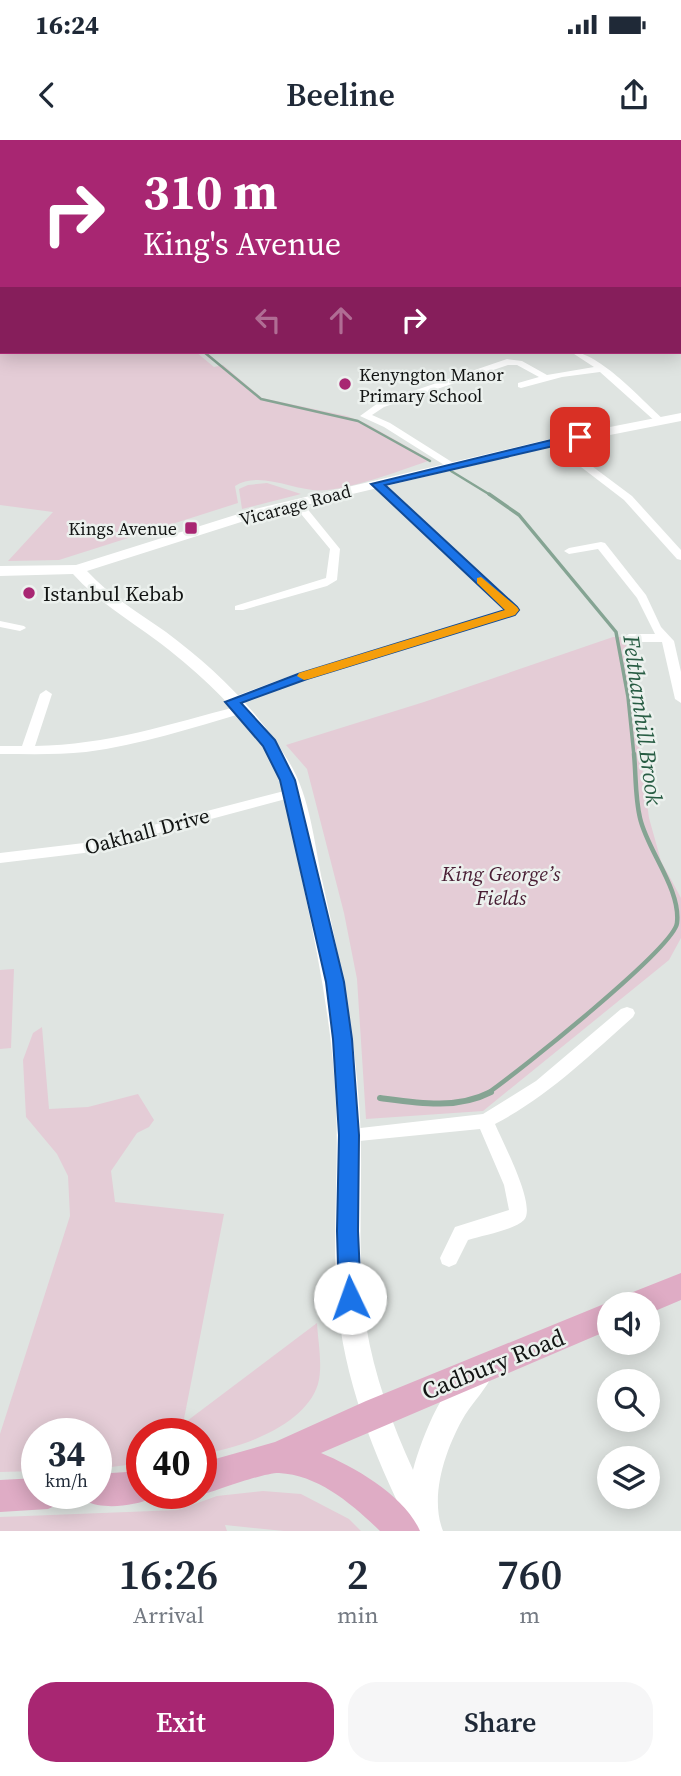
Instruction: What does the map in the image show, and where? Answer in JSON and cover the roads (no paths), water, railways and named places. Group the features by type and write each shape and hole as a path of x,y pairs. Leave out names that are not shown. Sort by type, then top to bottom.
{"main road":[{"path":"660,1295 681,1286"},
{"name":"Cadbury Road","path":"217,1474 277,1457 377,1412 597,1321"},
{"path":"277,1457 320,1467 342,1477 372,1500 418,1528"},
{"path":"0,1496 21,1495"}],"street":[{"path":"578,354 602,369 659,419"},
{"path":"452,466 387,425 365,416 380,405 507,362 519,363 546,378"},
{"path":"521,385 602,369"},
{"name":"Vicarage Road","path":"0,571 77,569 298,503 554,442 659,419 681,417"},
{"path":"554,442 628,498 681,557"},
{"path":"0,750 109,744 158,734 236,706 302,677 511,612 512,610 377,484"},
{"path":"239,608 331,580 335,549 298,503"},
{"path":"569,551 601,545 642,597 656,628 671,640 681,699"},
{"path":"77,569 97,590 175,646 236,706 269,744 284,769 292,793 335,982 349,1135 351,1312 361,1367 418,1528"},
{"path":"0,624 20,628"},
{"path":"629,638 671,640"},
{"path":"27,750 46,694"},
{"name":"Oakhall Drive","path":"0,858 84,849 292,793"},
{"path":"349,1135 485,1121 505,1112 532,1093 627,1013"},
{"path":"449,1258 462,1233 511,1219 519,1213 513,1185 485,1121"},
{"path":"418,1528 427,1466 434,1447 461,1394 485,1368"}],"waterway":[{"name":"Felthamhill Brook","path":"206,354 261,399 358,421 430,461"},
{"name":"Felthamhill Brook","path":"451,471 491,495"},
{"name":"Felthamhill Brook","path":"491,495 519,515 616,632 628,697 634,756"},
{"name":"Felthamhill Brook","path":"488,1093 624,983 669,937 677,923 674,897 640,818 634,754"},
{"name":"Felthamhill Brook","path":"380,1098 436,1104 478,1098 491,1092"}],"place":[{"name":"Kenyngton Manor Primary School","path":"345,384"},
{"name":"Kings Avenue","path":"191,528"},
{"name":"Istanbul Kebab","path":"29,593"}],"park label":[{"name":"King George’s Fields","path":"501,885"}]}
